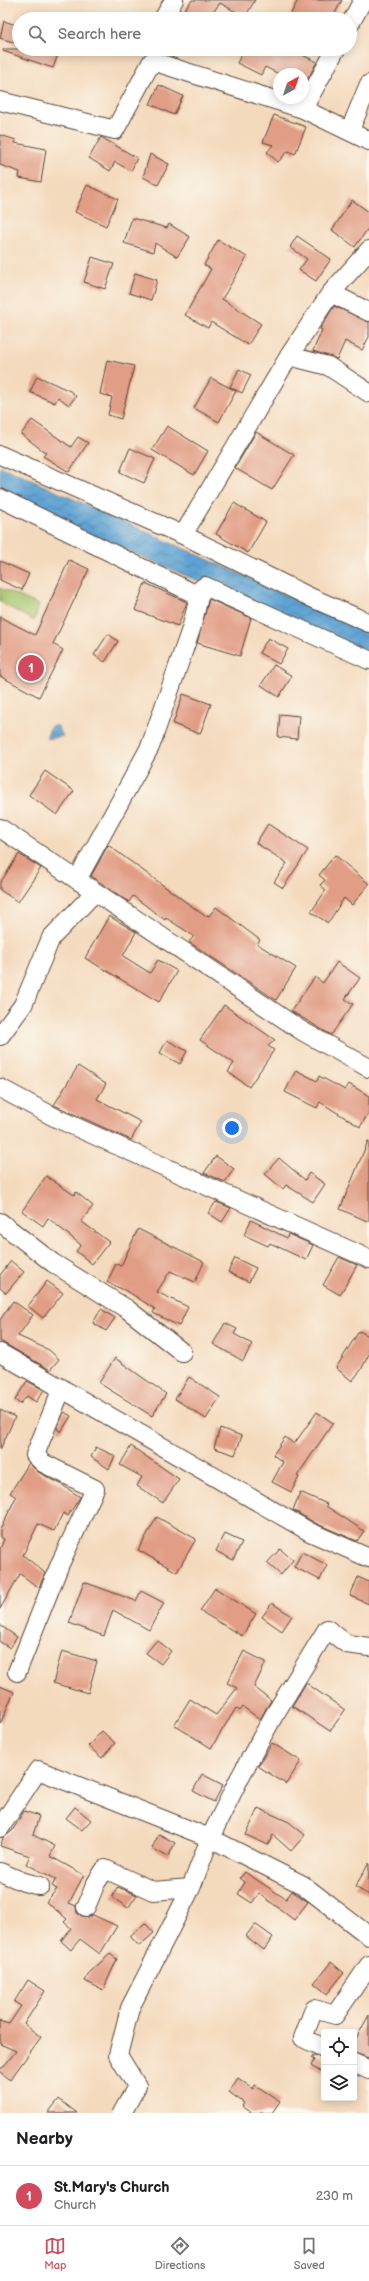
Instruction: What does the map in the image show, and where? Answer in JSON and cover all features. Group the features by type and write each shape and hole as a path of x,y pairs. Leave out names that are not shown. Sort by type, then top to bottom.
{"street":[{"path":"166,12 174,0"},
{"path":"356,12 363,0"},
{"path":"0,101 115,130 152,56"},
{"path":"156,56 303,110 350,130 369,141"},
{"path":"303,110 332,56"},
{"path":"350,130 369,84"},
{"path":"183,535 289,356 331,293 369,250"},
{"path":"331,293 369,312"},
{"path":"289,356 328,366 369,393"},
{"path":"0,455 183,535 312,598 369,623"},
{"path":"0,498 199,596"},
{"path":"77,880 150,747 191,629 201,589 205,586 369,660"},
{"path":"0,828 302,1031 369,1068"},
{"path":"0,1036 23,1005 51,938 95,892"},
{"path":"0,1088 56,1118 369,1259"},
{"path":"0,1222 53,1263 127,1309 182,1352"},
{"path":"0,1353 310,1532 369,1558"},
{"path":"17,1672 60,1564 95,1489 43,1463 35,1455 62,1388"},
{"path":"122,2113 137,2086 118,2055 130,2008 191,1888 210,1838 270,1724 327,1629 347,1644 369,1647"},
{"path":"0,1828 38,1770 210,1838 302,1885 369,1936"},
{"path":"86,1907 96,1883 105,1868 126,1876 153,1891 191,1888"},
{"path":"0,1872 24,1882 40,1886"},
{"path":"321,2047 303,2038 314,2010 335,2015 369,1965"},
{"path":"357,2064 369,2070"}],"green space":[{"path":"0,588 39,605 34,621 0,602"}],"water":[{"path":"0,466 369,632 369,655 69,525 0,492"},
{"path":"51,726 58,726 59,731 63,736 46,739"}],"building":[{"path":"192,0 255,0 248,12 236,12 220,3 213,12 183,12"},
{"path":"298,0 342,0 336,12 292,12"},
{"path":"4,21 12,24 12,42 0,38"},
{"path":"4,49 12,49 12,54 3,51"},
{"path":"18,56 57,56 53,68"},
{"path":"240,56 305,56 317,62 309,76 309,68 273,68 273,71 265,67 261,75 237,63"},
{"path":"159,85 183,96 174,115 150,104"},
{"path":"274,115 306,127 295,154 288,151 278,162 267,152 273,145 263,142"},
{"path":"0,135 16,140 15,143 46,149 41,182 19,178 20,172 0,165"},
{"path":"101,137 137,158 131,171 115,162 110,171 89,158"},
{"path":"150,154 169,164 158,185 143,177"},
{"path":"87,185 118,199 106,226 75,212"},
{"path":"352,200 369,212 369,227 355,247 332,230"},
{"path":"132,218 167,228 169,224 190,237 177,257 155,243 153,252 124,243"},
{"path":"297,236 331,259 316,281 299,270 307,259 290,247"},
{"path":"218,240 247,257 222,299 261,324 248,345 211,322 208,328 185,315 211,269 204,265"},
{"path":"92,257 114,264 105,289 84,282"},
{"path":"135,273 157,280 151,300 129,293"},
{"path":"334,306 369,322 369,337 362,350 345,341 337,359 313,351 322,330 320,329"},
{"path":"107,360 134,366 121,419 108,415 112,397 100,394"},
{"path":"239,369 251,375 242,393 230,387"},
{"path":"37,376 70,391 76,396 69,405 58,397 55,403 30,392"},
{"path":"211,378 236,391 219,422 194,408"},
{"path":"32,420 71,447 78,437 88,443 69,472 43,456 46,453 21,434"},
{"path":"167,426 208,451 194,475 152,450"},
{"path":"256,432 294,455 272,490 235,468"},
{"path":"130,448 155,459 144,483 120,472"},
{"path":"234,503 266,522 248,553 216,534"},
{"path":"69,560 89,569 53,644 63,650 39,697 0,676 0,617 35,635"},
{"path":"0,561 29,574 22,590 0,580"},
{"path":"145,583 187,602 178,626 135,610"},
{"path":"209,599 251,618 240,656 197,643"},
{"path":"108,634 118,641 105,662 94,655"},
{"path":"268,638 288,649 279,664 259,653"},
{"path":"274,665 292,676 279,697 261,685"},
{"path":"183,694 211,704 200,734 173,724"},
{"path":"280,714 299,716 297,739 278,737"},
{"path":"45,771 74,791 57,815 29,795"},
{"path":"268,824 308,850 283,888 274,882 287,863 256,843"},
{"path":"108,845 205,916 209,916 216,907 260,940 257,944 296,968 276,1000 189,942 194,936 166,918 165,920 133,896 129,902 91,876"},
{"path":"19,854 41,868 18,902 0,890 0,883"},
{"path":"335,855 369,884 352,905 344,898 328,923 311,912 326,890 320,885 325,880 319,875"},
{"path":"109,916 136,932 123,956 150,973 158,960 177,971 159,1002 85,958"},
{"path":"337,962 360,978 345,999 353,1004 331,1035 291,1011 315,977 323,983"},
{"path":"224,1005 275,1040 268,1046 274,1050 249,1087 228,1072 234,1063 200,1040"},
{"path":"167,1040 187,1051 180,1064 160,1053"},
{"path":"78,1066 106,1084 97,1099 141,1122 131,1140 54,1105"},
{"path":"296,1070 317,1081 319,1076 345,1090 349,1084 369,1096 369,1112 360,1127 320,1102 317,1108 285,1092"},
{"path":"369,1141 369,1222 340,1209"},
{"path":"216,1156 234,1169 225,1182 204,1173"},
{"path":"279,1158 305,1180 309,1173 325,1184 313,1202 286,1185 283,1189 265,1174"},
{"path":"46,1176 74,1195 76,1192 93,1206 81,1221 109,1242 92,1264 76,1251 81,1245 48,1218 43,1226 22,1211"},
{"path":"216,1202 231,1208 222,1222 208,1213"},
{"path":"251,1220 287,1238 288,1234 313,1245 306,1260 270,1243 268,1246 244,1235"},
{"path":"138,1229 204,1262 195,1282 170,1271 157,1292 188,1307 179,1326 153,1313 155,1309 130,1293 107,1282 116,1264 121,1266"},
{"path":"339,1257 357,1265 340,1295 323,1285"},
{"path":"235,1258 256,1268 249,1282 228,1272"},
{"path":"11,1261 24,1272 6,1293 0,1288 0,1275"},
{"path":"47,1281 63,1293 43,1318 28,1306"},
{"path":"13,1301 33,1315 18,1336 49,1350 59,1359 50,1370 0,1341 0,1320"},
{"path":"101,1309 115,1318 106,1331 93,1323"},
{"path":"225,1323 237,1329 234,1334 252,1344 243,1361 213,1344"},
{"path":"359,1331 369,1336 369,1354 361,1370 352,1381 336,1368"},
{"path":"115,1358 166,1394 152,1416 99,1383"},
{"path":"189,1377 220,1397 206,1419 175,1399"},
{"path":"27,1381 44,1390 36,1402 27,1396 20,1404 15,1400"},
{"path":"0,1410 15,1417 0,1450"},
{"path":"64,1412 71,1416 61,1432 57,1429"},
{"path":"317,1412 333,1423 297,1476 299,1477 291,1492 272,1482 283,1462 273,1455 285,1437 294,1444"},
{"path":"220,1428 242,1436 235,1455 214,1448"},
{"path":"131,1446 179,1479 163,1503 137,1486 142,1477 120,1465"},
{"path":"96,1447 115,1456 109,1469 91,1457"},
{"path":"29,1463 38,1472 61,1484 80,1497 68,1516 63,1513 54,1531 38,1524 23,1555 45,1573 39,1588 20,1574 0,1609 0,1549 4,1539 0,1537 0,1530 16,1497 10,1493"},
{"path":"300,1492 327,1504 326,1506 364,1531 357,1541 315,1523 293,1510"},
{"path":"157,1517 196,1539 177,1572 138,1550"},
{"path":"225,1534 242,1542 233,1560 216,1551"},
{"path":"280,1549 293,1560 281,1575 267,1563"},
{"path":"302,1552 327,1565 320,1580 294,1567"},
{"path":"358,1577 369,1582 369,1604 350,1596"},
{"path":"84,1582 136,1601 141,1591 164,1603 149,1630 113,1610 104,1636 69,1623"},
{"path":"215,1588 256,1614 242,1636 200,1611"},
{"path":"272,1603 292,1616 282,1631 262,1617"},
{"path":"0,1625 17,1637 10,1648 0,1642"},
{"path":"157,1640 171,1651 161,1664 146,1653"},
{"path":"62,1651 97,1661 88,1693 53,1683"},
{"path":"244,1651 266,1662 254,1687 271,1700 260,1719 243,1707 240,1711 236,1708 211,1748 174,1725 190,1699 216,1715 237,1688 227,1683"},
{"path":"306,1683 345,1710 330,1731 292,1706"},
{"path":"0,1686 14,1692 0,1724"},
{"path":"102,1731 115,1743 102,1758 88,1746"},
{"path":"272,1743 301,1761 286,1784 258,1766"},
{"path":"202,1774 223,1785 214,1802 193,1791"},
{"path":"75,1807 91,1820 82,1830 66,1818"},
{"path":"258,1808 289,1822 305,1835 291,1851 273,1835 268,1845 246,1835"},
{"path":"24,1811 39,1816 33,1835 55,1846 50,1856 84,1875 69,1903 76,1906 77,1913 88,1917 93,1915 117,1926 100,1954 80,1939 71,1950 61,1941 71,1928 64,1922 67,1919 46,1902 57,1889 52,1886 56,1879 26,1864 30,1856 0,1846 3,1838 12,1831"},
{"path":"159,1834 175,1843 168,1857 152,1848"},
{"path":"369,1863 369,1895 355,1887"},
{"path":"245,1872 286,1899 292,1891 308,1902 294,1920 259,1893 252,1903 238,1894 245,1882 240,1878"},
{"path":"118,1887 137,1895 128,1908 112,1897"},
{"path":"145,1923 154,1933 139,1946 130,1936"},
{"path":"255,1924 273,1937 264,1950 246,1936"},
{"path":"110,1954 117,1959 103,1990 85,1981 90,1972"},
{"path":"331,1962 344,1973 327,1994 314,1983"},
{"path":"28,1980 45,1991 24,2024 41,2037 10,2080 0,2071 16,2051 0,2044 0,2021 9,2024 21,2006 14,2002"},
{"path":"369,2015 369,2058 357,2054 357,2037"},
{"path":"313,2055 321,2057 321,2072 311,2066 314,2060 311,2058"},
{"path":"238,2078 253,2089 255,2085 280,2101 272,2113 252,2113 242,2106 244,2103 229,2092"},
{"path":"59,2099 77,2113 48,2113"}],"place":[{"name":"St.Mary's Church","path":"31,668"}]}
